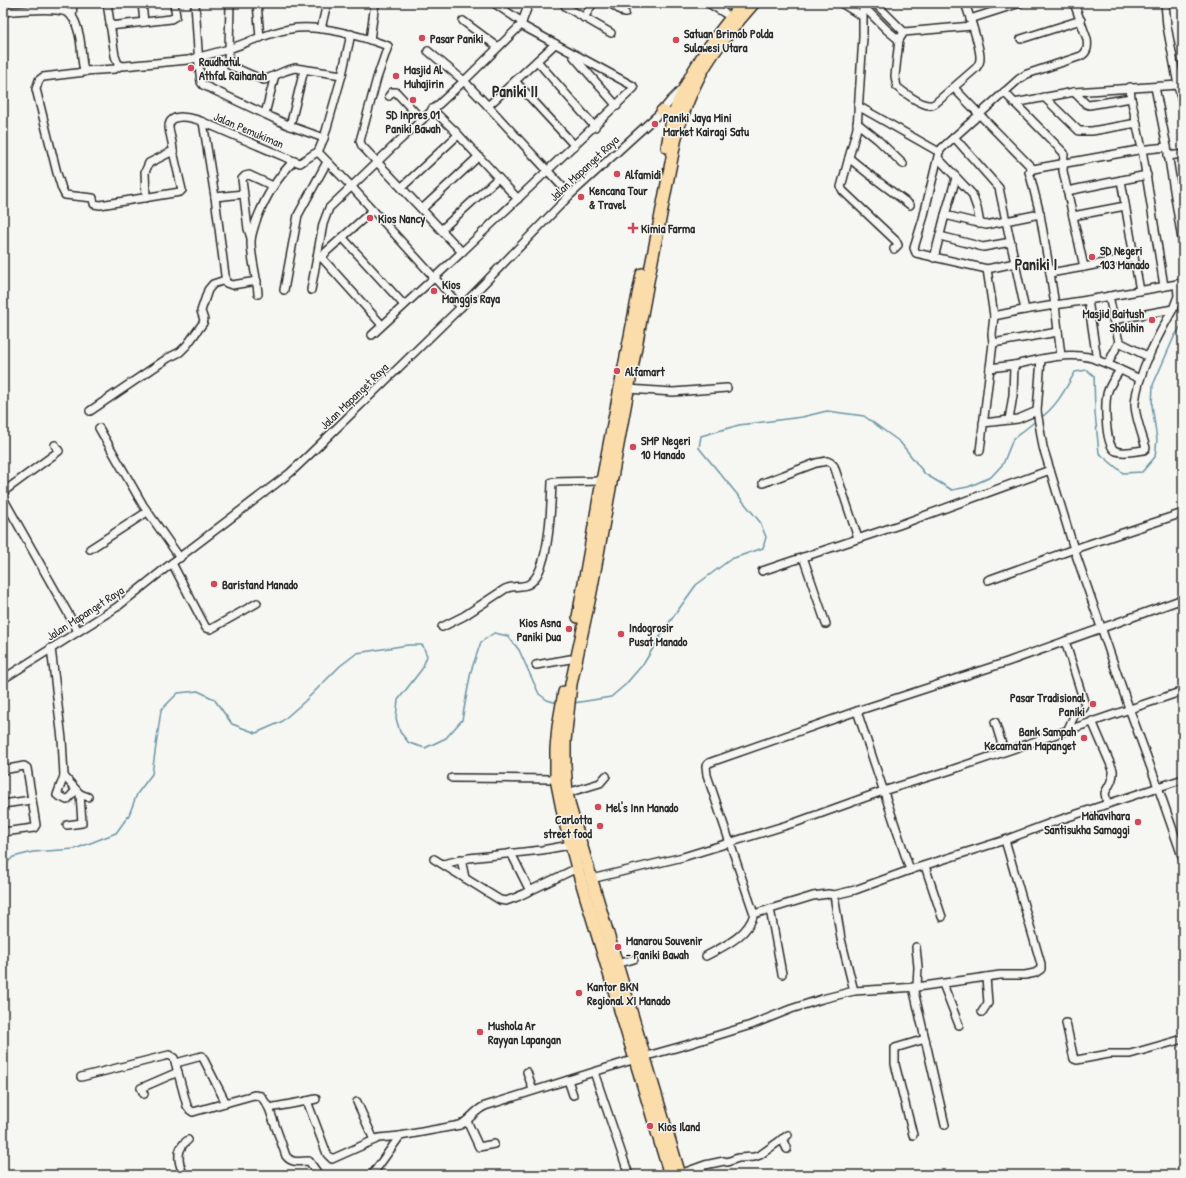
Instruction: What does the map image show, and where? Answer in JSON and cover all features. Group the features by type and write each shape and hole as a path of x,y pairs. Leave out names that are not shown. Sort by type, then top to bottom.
{"highway":[{"path":"676,1175 640,1058 576,868 556,779 556,749 562,728 567,694 628,389 676,137 688,91 701,57 743,3"},
{"path":"567,694 570,659 587,591 602,481 673,117 688,91 696,83 709,61 736,24 754,3"},
{"path":"662,111 673,117"},
{"path":"562,728 565,741 567,793 617,964 640,1058"}],"street":[{"path":"72,3 72,17"},
{"path":"107,3 115,56 120,66"},
{"path":"142,3 144,22"},
{"path":"110,26 170,19 176,14 174,3"},
{"name":"Jalan Pemukiman","path":"195,3 200,78 203,85 290,126 324,138"},
{"path":"230,3 228,61 231,66 264,80 291,69 342,75"},
{"path":"257,3 260,38"},
{"path":"321,29 327,3"},
{"path":"370,40 375,3"},
{"path":"372,335 634,89 634,87 570,53 521,24 494,3"},
{"path":"311,290 326,215 329,208 432,109 464,81 521,24 529,3"},
{"path":"564,3 566,7 611,33"},
{"path":"584,18 593,3"},
{"path":"610,3 625,12"},
{"path":"708,3 731,17"},
{"path":"841,3 862,16"},
{"path":"874,3 904,32 972,26"},
{"path":"904,32 899,40 895,78 897,87 918,101 930,105 938,101 954,88 976,68 979,63 980,55 965,3"},
{"path":"970,19 1020,3"},
{"path":"1015,264 986,269 934,258 916,252 914,249 923,219 938,155 954,137 1015,81 1027,74 1084,54 1088,45 1081,20 1074,3"},
{"path":"1165,3 1167,26 1183,106"},
{"path":"862,4 863,42 857,123 855,138 841,189 896,241 898,245 894,249"},
{"path":"862,4 899,40"},
{"path":"3,12 54,10 68,13 72,17 80,35 85,72"},
{"path":"1020,39 1081,20"},
{"path":"463,21 498,47"},
{"path":"203,122 185,117 174,118 169,128 182,190 178,193 100,205 94,204 93,198 69,196 63,193 36,89 39,80 43,77 115,69 120,66 136,66 199,58 292,28 339,31 370,40 388,47 376,78 360,139 362,146 462,252"},
{"path":"351,34 342,75 324,138 318,152 435,277 461,307"},
{"path":"488,106 555,44"},
{"path":"428,51 464,81 570,195"},
{"path":"570,53 617,106"},
{"path":"537,61 595,127"},
{"name":"Jalan Pemukiman","path":"290,126 304,70"},
{"path":"265,114 275,75"},
{"path":"515,81 575,146"},
{"path":"1014,103 1074,92 1178,85"},
{"path":"1155,87 1167,147 1183,246"},
{"path":"954,88 1033,169"},
{"path":"1130,88 1147,175 1164,286"},
{"name":"Jalan Mapanget Raya","path":"3,679 117,608 172,563 290,473 461,307 570,195 662,111 679,90 688,91"},
{"path":"389,96 393,91 396,92 422,120"},
{"path":"1004,92 1064,152 1062,171 1084,267"},
{"path":"1074,92 1086,104 1131,98"},
{"path":"1044,97 1079,131 1084,132 1137,123"},
{"path":"858,106 938,155 956,178 969,190 974,198 980,224"},
{"path":"432,109 518,199"},
{"name":"Jalan Pemukiman","path":"203,122 294,161 302,162 318,152"},
{"name":"Jalan Pemukiman","path":"203,122 215,197 225,280"},
{"path":"857,123 877,139 903,164"},
{"path":"402,187 458,135"},
{"path":"954,137 998,186 1025,310"},
{"path":"1060,356 1050,273 1040,214 1029,172 1033,169 1142,149 1167,147"},
{"path":"146,198 145,172 150,163 173,151"},
{"path":"1168,156 1183,154"},
{"path":"422,209 478,157"},
{"path":"849,158 910,205"},
{"name":"Jalan Pemukiman","path":"258,294 257,281 251,256 251,238 259,214 273,186 294,161"},
{"path":"284,290 298,215 328,162"},
{"name":"Jalan Pemukiman","path":"251,238 248,233 243,194 243,177 246,175 253,177 273,186"},
{"path":"1067,191 1147,175"},
{"path":"441,230 498,178"},
{"path":"934,258 956,178"},
{"path":"1120,180 1140,291"},
{"path":"215,197 243,194"},
{"path":"1073,216 1125,206"},
{"path":"373,210 322,257 323,260 382,325"},
{"path":"945,215 986,225 1040,214"},
{"path":"940,236 983,247 1011,242"},
{"path":"342,238 404,305"},
{"path":"1050,273 1134,257"},
{"path":"980,451 993,343 992,334 994,316 986,269"},
{"path":"90,411 168,358 184,349 203,323 204,320 201,311 208,290 213,284 225,280 229,284 257,281"},
{"path":"994,316 1180,283 1174,309 1148,357 1140,379 1134,404 1146,448 1144,450 1117,451 1113,448 1108,436 1106,403 1108,389 1120,370"},
{"path":"1108,364 1119,342 1109,296"},
{"path":"1088,300 1097,360"},
{"path":"1113,320 1174,309"},
{"path":"993,343 1058,332"},
{"path":"1119,342 1148,357"},
{"path":"990,368 1060,356 1079,356 1108,364 1140,379"},
{"path":"1041,359 1037,411 1043,447 1074,549 1183,859"},
{"path":"1009,420 1013,395 1014,365"},
{"path":"628,389 673,392 727,388"},
{"path":"984,423 1018,419 1037,411"},
{"path":"99,428 147,512 180,558"},
{"path":"3,492 59,452 55,445"},
{"path":"763,483 816,463 827,461 831,463 834,466 858,538"},
{"path":"762,571 899,525 1050,470"},
{"path":"442,627 464,616 505,589 512,586 525,585 536,577 541,565 550,522 552,482 602,481"},
{"path":"3,498 78,631"},
{"path":"90,549 147,512"},
{"path":"988,580 1074,549 1183,513"},
{"path":"803,557 826,624"},
{"path":"172,563 206,628 211,628 257,603"},
{"path":"706,956 739,936 748,926 754,914 707,775 706,766 709,763 857,711 1007,662 1183,599"},
{"path":"1065,641 1085,707 1075,714 1068,729"},
{"path":"51,648 62,739 64,776 57,794 67,800 78,792"},
{"path":"536,665 570,659"},
{"path":"591,879 683,857 797,822 883,791 948,771 1129,708 1183,691"},
{"path":"857,711 910,870"},
{"path":"1092,721 1113,770 1111,784 1105,793 1107,804"},
{"path":"995,722 1004,751"},
{"path":"3,770 28,768 35,827 3,832"},
{"path":"64,776 78,792 88,797"},
{"path":"567,793 600,783 606,776"},
{"path":"452,778 556,779"},
{"path":"754,914 813,896 828,894 834,896 855,890 1183,778"},
{"path":"66,825 82,823 78,792"},
{"path":"3,804 31,800"},
{"path":"307,1101 327,1154 332,1159 379,1138 400,1136 460,1125 467,1121 482,1107 533,1090 751,1025 791,1009 822,999 854,992 943,984 1000,975 1025,975 1035,973 1041,969 1041,964 1005,840"},
{"path":"443,864 460,859 542,850 570,845"},
{"path":"511,853 530,891"},
{"path":"434,858 500,900 506,901 576,868"},
{"path":"460,859 465,878"},
{"path":"925,866 942,917"},
{"path":"834,896 841,940 854,992"},
{"path":"770,909 782,974"},
{"path":"916,947 918,967 915,987 925,1039 945,1125"},
{"path":"617,964 634,959"},
{"path":"982,1012 988,1003 986,977"},
{"path":"943,984 959,1025"},
{"path":"1066,1023 1074,1059 1077,1060 1109,1054 1130,1054 1183,1039"},
{"path":"913,1135 895,1064 895,1048 925,1039"},
{"path":"81,1077 169,1054 174,1058 176,1063 187,1106 191,1111 194,1112 258,1095 263,1098 269,1108 288,1159 294,1162 309,1161 319,1175"},
{"path":"176,1063 202,1056 226,1103"},
{"path":"144,1094 141,1088 178,1072"},
{"path":"527,1072 533,1090"},
{"path":"594,1072 629,1175"},
{"path":"568,1080 573,1095"},
{"path":"269,1108 316,1099"},
{"path":"357,1102 374,1140"},
{"path":"467,1121 479,1147 494,1144"},
{"path":"372,1175 400,1136"},
{"path":"676,1175 717,1162 727,1162 738,1158 754,1157 785,1137 787,1149"},
{"path":"184,1175 178,1160 184,1143 188,1140"}],"waterway":[{"path":"1040,418 1056,403 1075,372 1087,370 1094,376 1095,413 1099,453 1123,473 1142,472 1155,457 1157,440 1152,405 1153,385 1174,337 1183,323"},
{"path":"574,703 611,697 625,685 644,663 666,627 696,585 731,559 763,548 766,537 760,522 699,448 701,436 739,425 802,417 827,411 864,416 900,442 925,474 952,490 968,487 991,477 1003,464 1013,439 1037,420"},
{"path":"3,867 13,857 33,852 75,849 116,833 129,815 137,794 152,774 161,710 178,693 198,691 214,699 232,724 256,733 281,722 305,701 340,666 357,653 408,645 421,645 423,646 427,656 422,669 398,700 396,718 400,732 409,743 425,748 446,738 462,720 471,671 481,642 494,633 508,636 519,650 539,694 547,700 557,703"}],"place":[{"name":"Pasar Paniki","path":"422,38"},
{"name":"Satuan Brimob Polda Sulawesi Utara","path":"676,40"},
{"name":"Raudhatul Athfal Raihanah","path":"191,68"},
{"name":"Masjid Al Muhajirin","path":"396,76"},
{"name":"SD Inpres 01 Paniki Bawah","path":"413,100"},
{"name":"Paniki Jaya Mini Market Kairagi Satu","path":"655,124"},
{"name":"Alfamidi","path":"617,174"},
{"name":"Kencana Tour & Travel","path":"581,197"},
{"name":"Kios Nancy","path":"370,218"},
{"name":"Kimia Farma","path":"633,228"},
{"name":"SD Negeri 103 Manado","path":"1092,257"},
{"name":"Kios Manggis Raya","path":"434,291"},
{"name":"Masjid Baitush Sholihin","path":"1152,320"},
{"name":"Alfamart","path":"617,371"},
{"name":"SMP Negeri 10 Manado","path":"633,447"},
{"name":"Baristand Manado","path":"214,584"},
{"name":"Kios Asna Paniki Dua","path":"569,629"},
{"name":"Indogrosir Pusat Manado","path":"621,634"},
{"name":"Pasar Tradisional Paniki","path":"1093,704"},
{"name":"Bank Sampah Kecamatan Mapanget","path":"1084,738"},
{"name":"Mel's Inn Manado","path":"598,807"},
{"name":"Mahavihara Santisukha Samaggi","path":"1138,822"},
{"name":"Carlotta street food","path":"600,826"},
{"name":"Manarou Souvenir - Paniki Bawah","path":"618,947"},
{"name":"Kantor BKN Regional XI Manado","path":"579,993"},
{"name":"Mushola Ar Rayyan Lapangan","path":"480,1032"},
{"name":"Kios Iland","path":"650,1126"}],"district":[{"name":"Paniki II","path":"515,91"},
{"name":"Paniki I","path":"1036,264"}]}
